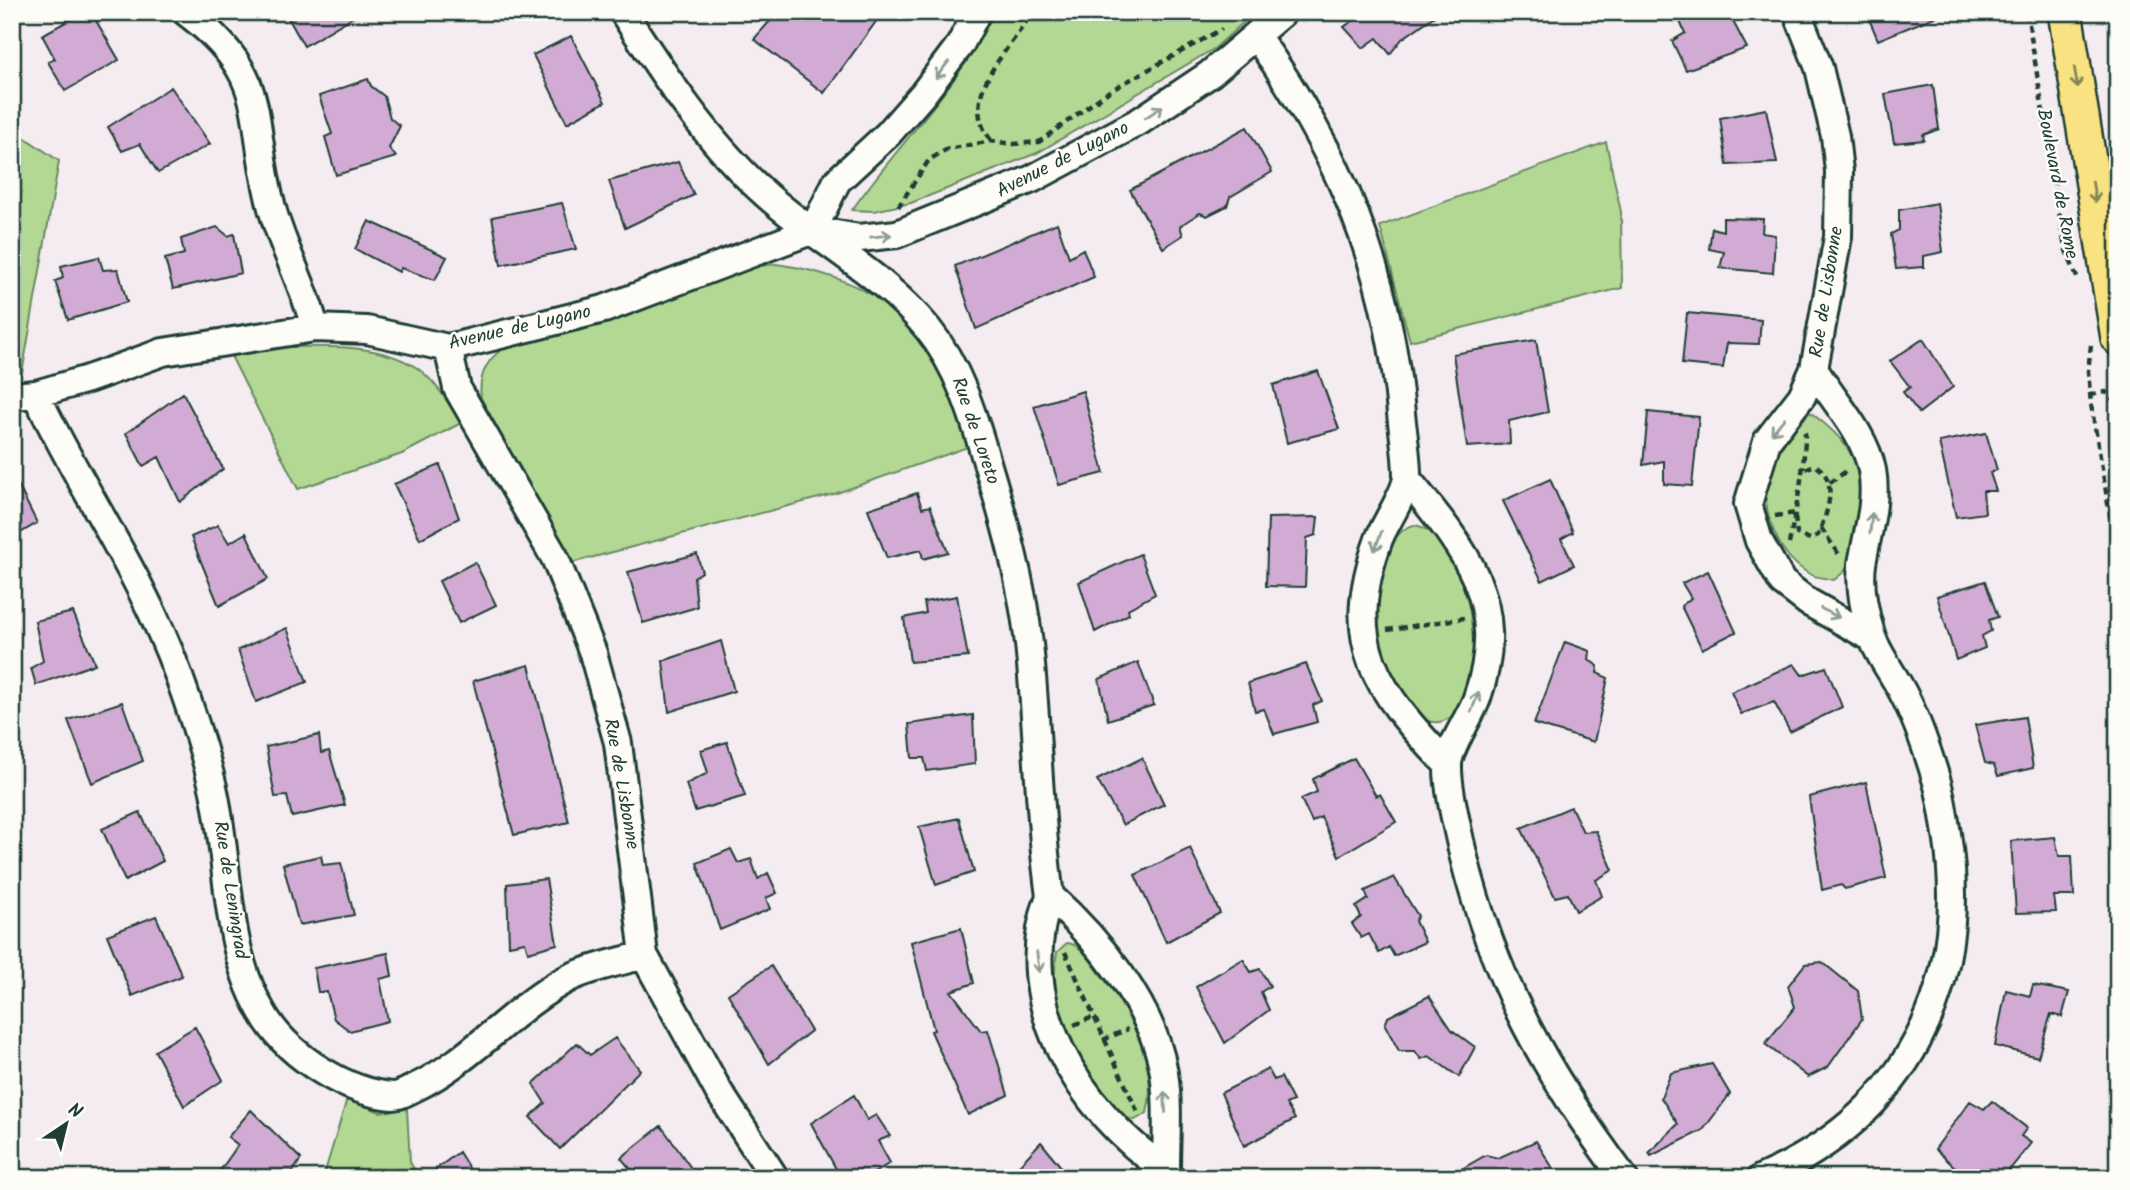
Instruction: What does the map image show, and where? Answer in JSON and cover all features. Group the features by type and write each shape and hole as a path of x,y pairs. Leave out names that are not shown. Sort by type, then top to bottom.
{"main road":[{"name":"Boulevard de Rome","path":"2065,12 2104,339"}],"street":[{"path":"186,12 225,47 243,72 254,98 265,182 273,212 308,300 315,328"},
{"name":"Rue de Loreto","path":"623,12 656,62 732,160 762,192 894,293 928,329 953,368 979,435 1005,529 1029,641 1050,896 1040,922 1036,948 1042,1000 1060,1052 1086,1093 1116,1128 1168,1174"},
{"path":"813,230 837,181 888,134 923,94 950,61 977,12"},
{"name":"Avenue de Lugano","path":"24,395 163,352 315,328 367,330 448,348 604,309 722,262 813,230 859,238 897,234 1032,179 1140,121 1210,74 1257,37 1283,12"},
{"name":"Rue de Lisbonne","path":"1797,12 1822,80 1835,136 1839,171 1838,237 1814,369 1802,396 1767,441 1748,504 1752,523 1782,582 1808,602 1872,638"},
{"path":"1257,37 1308,112 1338,168 1360,221 1382,291 1396,352 1408,480 1469,561 1481,590 1486,615 1487,669 1447,764"},
{"name":"Rue de Lisbonne","path":"448,348 457,388 555,558 593,653 618,743 644,955 719,1092 775,1178"},
{"name":"Rue de Lisbonne","path":"1762,1178 1833,1140 1876,1100 1906,1062 1927,1021 1943,982 1948,956 1953,876 1938,784 1916,720 1872,638 1861,586 1862,564 1870,533 1872,472 1858,436 1814,369"},
{"name":"Rue de Leningrad","path":"24,395 66,458 125,559 177,672 213,787 241,966 268,1021 311,1065 353,1086 396,1097 435,1078 472,1053 520,1013 570,978 644,955"},
{"path":"1408,480 1385,523 1368,568 1363,599 1365,634 1383,689 1401,715 1447,764 1473,893 1503,980 1551,1074 1624,1178"},
{"name":"Rue de Loreto","path":"1050,896 1080,923 1121,978 1146,1020 1160,1053 1164,1075 1168,1174"}],"path":[{"path":"992,141 981,128 979,102 998,61 1032,12"},
{"name":"Boulevard de Rome","path":"2027,12 2065,248 2082,289"},
{"path":"892,219 929,160 947,149 992,141 1014,144 1039,142 1108,92 1225,27"},
{"path":"2104,339 2090,395 2118,562"},
{"path":"2090,395 2106,392 2118,405"},
{"path":"1815,465 1822,469 1830,483 1824,521 1818,536 1810,539 1797,534 1795,513 1800,480 1805,468 1815,465"},
{"path":"1395,628 1473,616"},
{"path":"1062,945 1141,1119"},
{"path":"1066,1029 1093,1017"},
{"path":"1103,1040 1134,1026"}],"green space":[{"path":"994,12 1255,12 1215,48 1037,153 911,203 874,211 852,210 964,65"},
{"path":"12,123 21,135 59,161 22,374 12,374"},
{"path":"1606,142 1621,212 1622,288 1410,341 1380,226"},
{"path":"776,264 803,269 853,285 896,312 930,351 947,385 968,447 834,494 571,563 481,398 483,375 493,357 505,347 737,269"},
{"path":"284,347 352,348 370,350 402,360 430,379 461,423 402,454 298,489 229,352"},
{"path":"1810,412 1840,439 1850,452 1859,484 1859,515 1851,559 1846,569 1834,580 1811,575 1797,565 1778,541 1768,512 1766,497 1770,469 1782,446"},
{"path":"1414,525 1436,536 1453,559 1465,589 1472,624 1473,658 1468,689 1457,711 1439,722 1427,721 1416,714 1406,702 1390,673 1377,632 1376,604 1386,555 1403,531"},
{"path":"1067,943 1080,948 1090,959 1129,1016 1138,1035 1149,1074 1150,1094 1147,1113 1135,1120 1120,1114 1103,1093 1082,1062 1065,1027 1059,1008 1055,971 1057,952"},
{"path":"347,1099 380,1112 407,1109 410,1162 419,1178 323,1178"}],"building":[{"path":"84,12 91,12 119,60 65,91 48,62 55,59 42,35"},
{"path":"285,12 361,12 304,46"},
{"path":"778,12 883,12 824,93 754,39"},
{"path":"1365,12 1440,12 1402,39 1390,54 1377,38 1363,48 1344,27"},
{"path":"1676,12 1728,12 1747,48 1686,70 1672,41 1685,33"},
{"path":"1866,12 1944,12 1944,13 1878,40"},
{"path":"571,36 605,102 567,123 533,55"},
{"path":"368,79 371,86 384,96 390,118 400,126 389,148 396,157 336,175 325,137 332,134 319,96"},
{"path":"1933,85 1939,129 1923,135 1924,140 1894,143 1885,94"},
{"path":"171,87 210,144 158,173 140,144 122,151 108,127"},
{"path":"1766,109 1777,163 1727,165 1720,118"},
{"path":"1247,127 1272,172 1230,197 1227,206 1207,216 1200,213 1180,226 1183,235 1163,248 1130,190"},
{"path":"678,162 694,195 625,228 609,181"},
{"path":"562,203 576,249 501,265 492,217"},
{"path":"1937,203 1943,252 1924,256 1924,267 1896,269 1891,234 1899,230 1899,210"},
{"path":"1723,218 1763,219 1762,233 1775,235 1773,273 1720,268 1724,252 1709,249 1712,228 1723,231"},
{"path":"369,221 447,257 435,280 401,268 399,272 355,249"},
{"path":"1057,223 1069,257 1083,249 1094,277 976,329 955,266"},
{"path":"217,227 228,236 234,234 241,273 173,289 165,259 184,254 181,239"},
{"path":"99,257 103,270 118,269 127,302 68,320 55,281 63,278 61,266"},
{"path":"1687,313 1761,320 1759,344 1727,343 1723,368 1682,364"},
{"path":"1923,339 1953,387 1919,413 1903,392 1910,387 1890,361"},
{"path":"1536,340 1548,412 1509,421 1510,444 1467,447 1453,354"},
{"path":"1318,371 1339,429 1287,443 1273,385"},
{"path":"1083,391 1104,473 1059,485 1034,406"},
{"path":"183,393 223,469 180,502 159,457 143,466 126,433"},
{"path":"1648,412 1699,417 1692,486 1664,484 1664,461 1643,465"},
{"path":"1986,433 1997,470 1990,473 1996,491 1983,491 1985,513 1956,517 1939,442"},
{"path":"440,465 459,518 420,539 394,484"},
{"path":"12,473 37,523 12,538"},
{"path":"1550,479 1573,532 1561,539 1574,565 1542,581 1503,501"},
{"path":"917,493 922,508 930,506 948,552 923,559 921,550 887,558 868,509"},
{"path":"1318,517 1316,535 1307,538 1305,587 1266,586 1268,518"},
{"path":"218,525 229,543 246,533 268,579 219,606 191,537"},
{"path":"697,554 702,572 694,577 697,607 643,623 628,572"},
{"path":"1140,554 1155,594 1128,609 1129,614 1095,632 1079,582"},
{"path":"475,562 496,605 459,623 439,581"},
{"path":"1708,571 1736,632 1702,649 1681,606 1691,598 1682,583"},
{"path":"1985,581 1998,617 1989,620 1991,631 1982,636 1985,648 1956,660 1937,596"},
{"path":"957,596 968,657 910,662 904,618 926,613 924,602"},
{"path":"73,612 95,664 36,685 31,668 43,661 35,621"},
{"path":"287,628 307,682 256,702 238,650"},
{"path":"721,641 734,691 669,712 663,661"},
{"path":"1565,642 1590,651 1589,660 1598,666 1597,673 1608,678 1594,742 1534,724"},
{"path":"1138,662 1154,705 1108,720 1099,679"},
{"path":"1306,664 1322,701 1313,705 1317,722 1274,734 1264,709 1255,711 1248,683"},
{"path":"1794,664 1802,675 1826,667 1842,707 1790,732 1774,702 1741,714 1731,692"},
{"path":"529,665 569,822 514,835 473,681"},
{"path":"122,702 143,761 92,783 68,720"},
{"path":"973,715 975,764 927,771 924,758 912,758 909,724"},
{"path":"2025,717 2033,768 1998,776 1994,765 1985,763 1975,725"},
{"path":"319,735 321,753 329,751 345,805 292,817 287,796 275,797 266,747"},
{"path":"727,742 745,796 695,811 686,784 708,773 701,750"},
{"path":"1142,758 1164,804 1123,825 1097,780"},
{"path":"1354,758 1376,796 1380,794 1396,822 1339,856 1321,817 1312,822 1301,799 1317,792 1313,779"},
{"path":"1866,782 1886,878 1845,889 1841,885 1822,890 1809,797"},
{"path":"1571,807 1583,832 1596,831 1613,870 1596,880 1602,896 1576,911 1568,894 1555,897 1521,828"},
{"path":"140,812 163,861 125,881 102,829"},
{"path":"959,818 974,872 936,885 919,827"},
{"path":"2055,837 2059,856 2072,856 2074,896 2054,896 2056,912 2016,913 2011,841"},
{"path":"1190,848 1220,913 1166,942 1135,875"},
{"path":"731,849 738,863 751,859 758,879 768,873 777,893 766,898 770,909 720,930 697,863"},
{"path":"321,856 323,865 341,863 354,915 299,925 283,864"},
{"path":"1394,877 1418,916 1415,921 1425,942 1394,956 1389,947 1379,953 1369,934 1361,938 1352,924 1361,917 1356,907 1368,899 1365,891"},
{"path":"546,879 557,944 528,952 525,942 509,945 507,884"},
{"path":"156,916 182,976 132,996 107,935"},
{"path":"961,928 974,983 951,991 981,1031 988,1030 1008,1095 968,1115 931,1031 934,1030 911,942"},
{"path":"388,953 392,976 380,979 388,1021 350,1031 334,1019 327,992 318,992 314,968"},
{"path":"1243,959 1251,972 1260,969 1270,986 1261,992 1269,1010 1225,1043 1196,987"},
{"path":"1822,962 1858,991 1862,1019 1828,1067 1808,1077 1765,1044 1795,1007 1788,986 1805,964"},
{"path":"771,966 811,1031 769,1064 728,994"},
{"path":"2033,985 2069,992 2062,1017 2051,1014 2038,1057 1995,1046 2006,990 2030,996"},
{"path":"1429,996 1452,1030 1475,1047 1459,1077 1429,1056 1421,1059 1415,1051 1399,1051 1385,1025 1388,1017"},
{"path":"195,1027 223,1080 184,1106 155,1051"},
{"path":"615,1038 640,1070 560,1149 530,1117 545,1103 533,1084 577,1043 590,1055"},
{"path":"1712,1064 1730,1094 1703,1130 1651,1156 1649,1153 1678,1124 1661,1098 1671,1073"},
{"path":"1268,1069 1274,1080 1281,1077 1293,1101 1286,1104 1295,1119 1244,1146 1221,1093"},
{"path":"854,1095 867,1120 876,1115 890,1136 878,1141 890,1163 866,1178 841,1178 811,1123"},
{"path":"1970,1101 1984,1109 1992,1101 2027,1128 2021,1136 2031,1143 2003,1178 1967,1178 1935,1149"},
{"path":"251,1110 301,1159 289,1178 215,1178 238,1145 228,1137"},
{"path":"661,1126 698,1178 638,1178 621,1158"},
{"path":"1536,1141 1559,1178 1446,1178 1486,1155 1498,1158"},
{"path":"1041,1142 1070,1178 1007,1178"},
{"path":"459,1152 475,1178 424,1178"}]}
